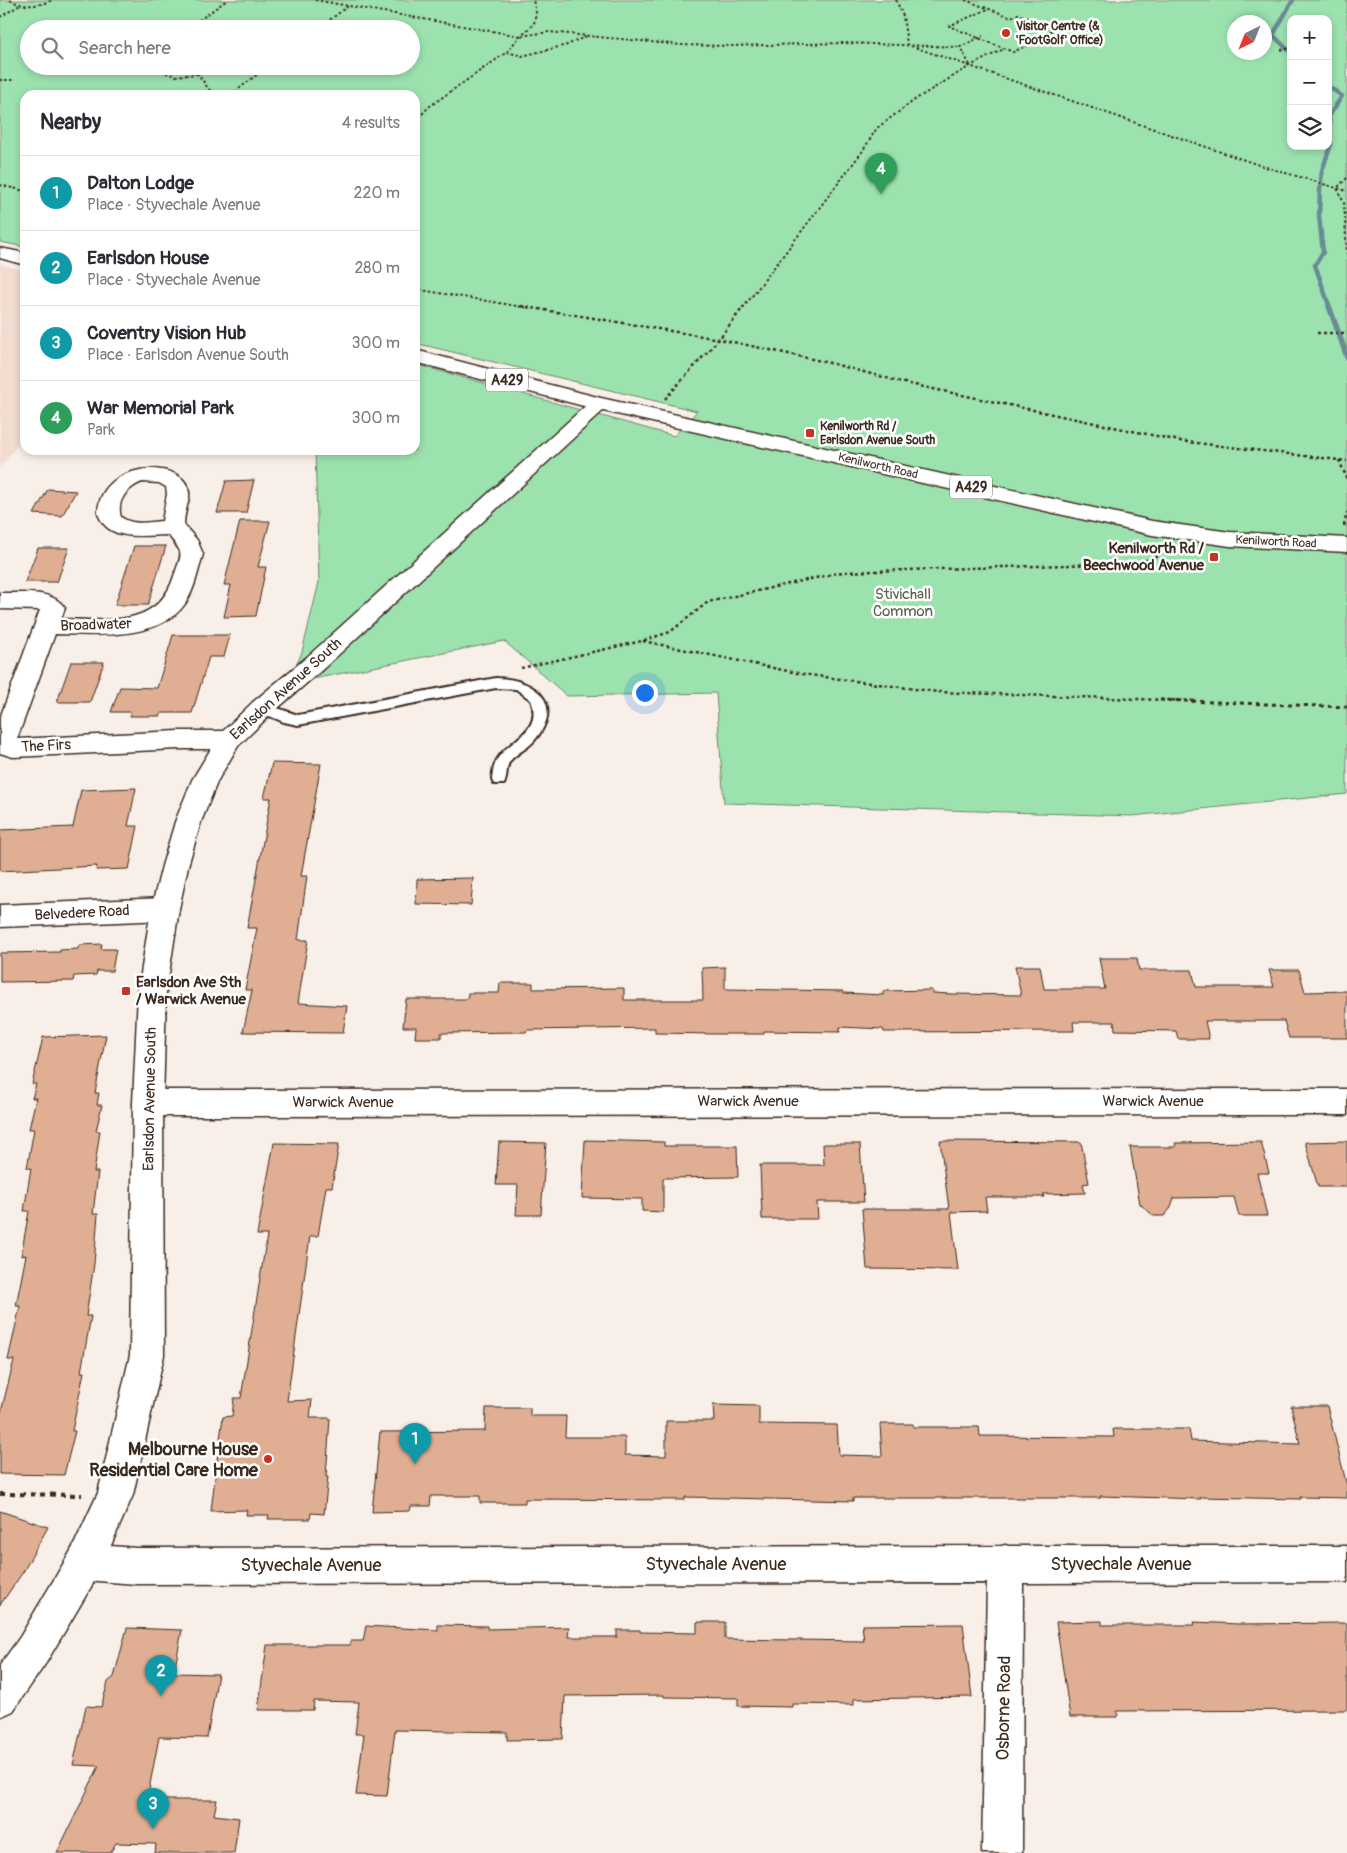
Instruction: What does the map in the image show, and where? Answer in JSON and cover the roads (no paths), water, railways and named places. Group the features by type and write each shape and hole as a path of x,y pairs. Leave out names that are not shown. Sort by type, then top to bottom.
{"street":[{"path":"0,253 20,258"},
{"name":"Kenilworth Road","path":"420,357 599,404 1152,528 1230,539 1347,546"},
{"name":"Earlsdon Avenue South","path":"0,1698 33,1650 85,1562 116,1496 147,1355 148,1103 152,992 165,909 188,822 205,780 229,740 262,708 315,663 599,404"},
{"name":"Broadwater","path":"47,626 135,625 164,613 178,596 192,554 192,549 186,539 175,530"},
{"name":"The Firs","path":"0,601 48,603 53,608 4,740 5,746 13,748 178,740 229,740"},
{"name":"Belvedere Road","path":"0,916 165,909"},
{"name":"Warwick Avenue","path":"148,1103 1347,1102"},
{"name":"Styvechale Avenue","path":"85,1562 136,1566 1005,1563 1347,1564"},
{"name":"Osborne Road","path":"1002,1853 1005,1563"}],"lane":[{"path":"262,708 289,719 298,720 496,683 514,684 528,689 538,701 542,710 539,724 529,739 503,761 499,780"}],"waterway":[{"path":"1287,49 1273,35 1293,0"},
{"path":"1330,308 1315,265 1323,252 1319,216 1320,190 1322,171 1331,144 1329,116 1342,96 1332,89"},
{"path":"1329,306 1347,357"}],"place":[{"name":"Visitor Centre (& 'FootGolf' Office)","path":"1006,33"},
{"name":"War Memorial Park","path":"881,194"},
{"name":"Kenilworth Rd / Earlsdon Avenue South","path":"810,433"},
{"name":"Kenilworth Rd / Beechwood Avenue","path":"1214,557"},
{"name":"Earlsdon Ave Sth / Warwick Avenue","path":"126,991"},
{"name":"Melbourne House Residential Care Home","path":"268,1459"},
{"name":"Dalton Lodge","path":"415,1464"},
{"name":"Earlsdon House","path":"161,1696"},
{"name":"Coventry Vision Hub","path":"153,1829"}],"park label":[{"name":"Stivichall Common","path":"903,602"}]}
